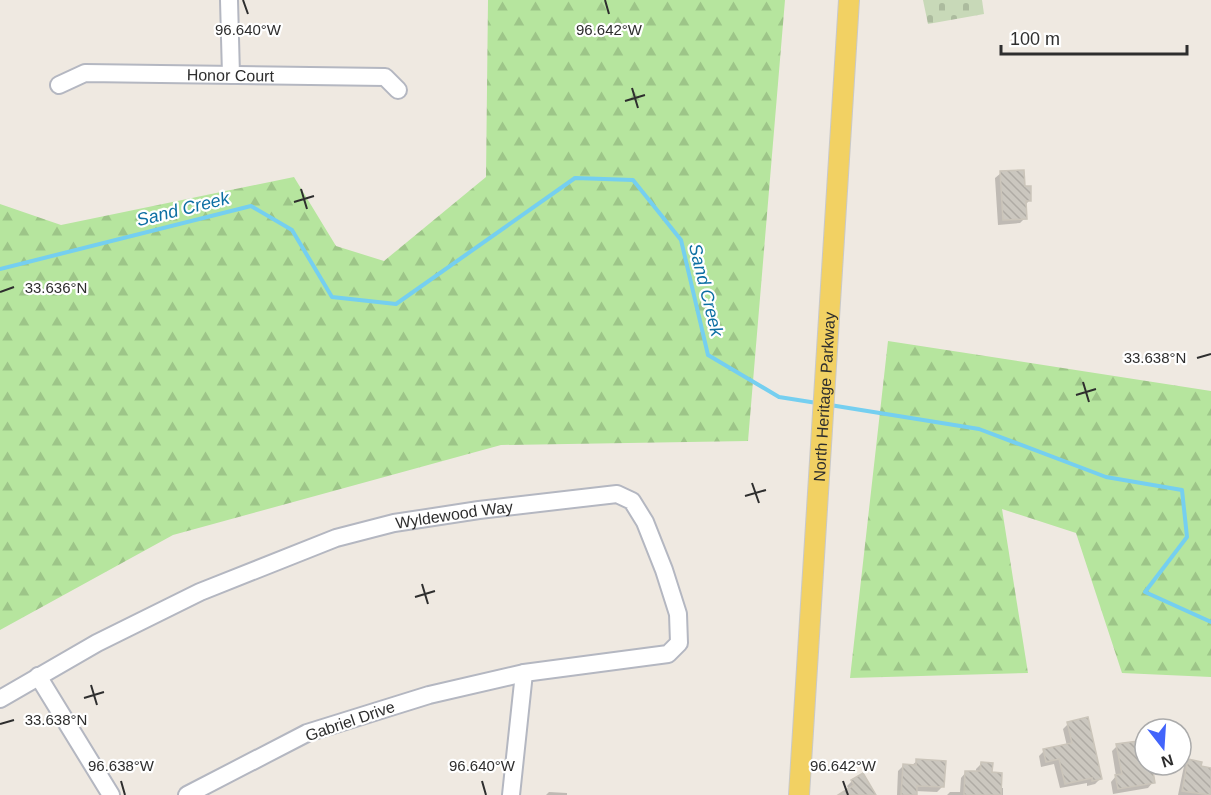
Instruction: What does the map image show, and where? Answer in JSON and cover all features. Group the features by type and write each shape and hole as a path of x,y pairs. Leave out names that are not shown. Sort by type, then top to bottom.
{"main road":[{"name":"North Heritage Parkway","path":"799,795 849,0"}],"street":[{"path":"229,0 231,75"},
{"name":"Honor Court","path":"59,85 85,74 386,77 398,90"},
{"name":"Wyldewood Way","path":"0,699 97,643 200,592 336,538 394,523 478,510 617,494 632,501 645,522 664,570 678,614 679,643 668,654 524,673"},
{"path":"511,795 524,673"},
{"name":"Gabriel Drive","path":"187,795 308,734 429,695 524,673"},
{"path":"38,676 111,795"}],"green space":[{"path":"488,0 785,0 748,441 501,445 173,535 0,630 0,204 61,225 294,177 336,246 384,261 486,177"},
{"path":"923,0 982,0 984,14 928,24"},
{"path":"888,341 1211,391 1211,677 1122,673 1076,533 1002,509 1028,673 850,678"}],"building":[{"path":"1024,170 1025,186 1031,186 1031,201 1026,201 1027,219 1003,220 1000,171"},
{"path":"1088,717 1102,779 1092,781 1092,778 1065,784 1059,759 1046,762 1043,749 1072,743 1067,722"},
{"path":"1133,742 1133,777 1154,777 1155,783 1118,789 1115,775 1122,774 1116,744"},
{"path":"916,759 946,761 944,787 917,786 917,795 901,795 903,764 916,765"},
{"path":"1193,760 1202,762 1201,766 1211,768 1211,795 1182,791 1185,777 1193,777"},
{"path":"981,762 993,763 992,772 1002,773 1001,795 964,795 965,771 980,771"},
{"path":"863,773 876,795 838,795 854,785 851,780"}],"waterway":[{"name":"Sand Creek","path":"0,269 251,206 292,230 332,297 396,304 575,178 633,180 681,240 708,355 779,397 817,403"},
{"name":"Sand Creek","path":"830,405 979,429 1106,477 1182,490 1187,537 1145,592 1211,622"}]}
